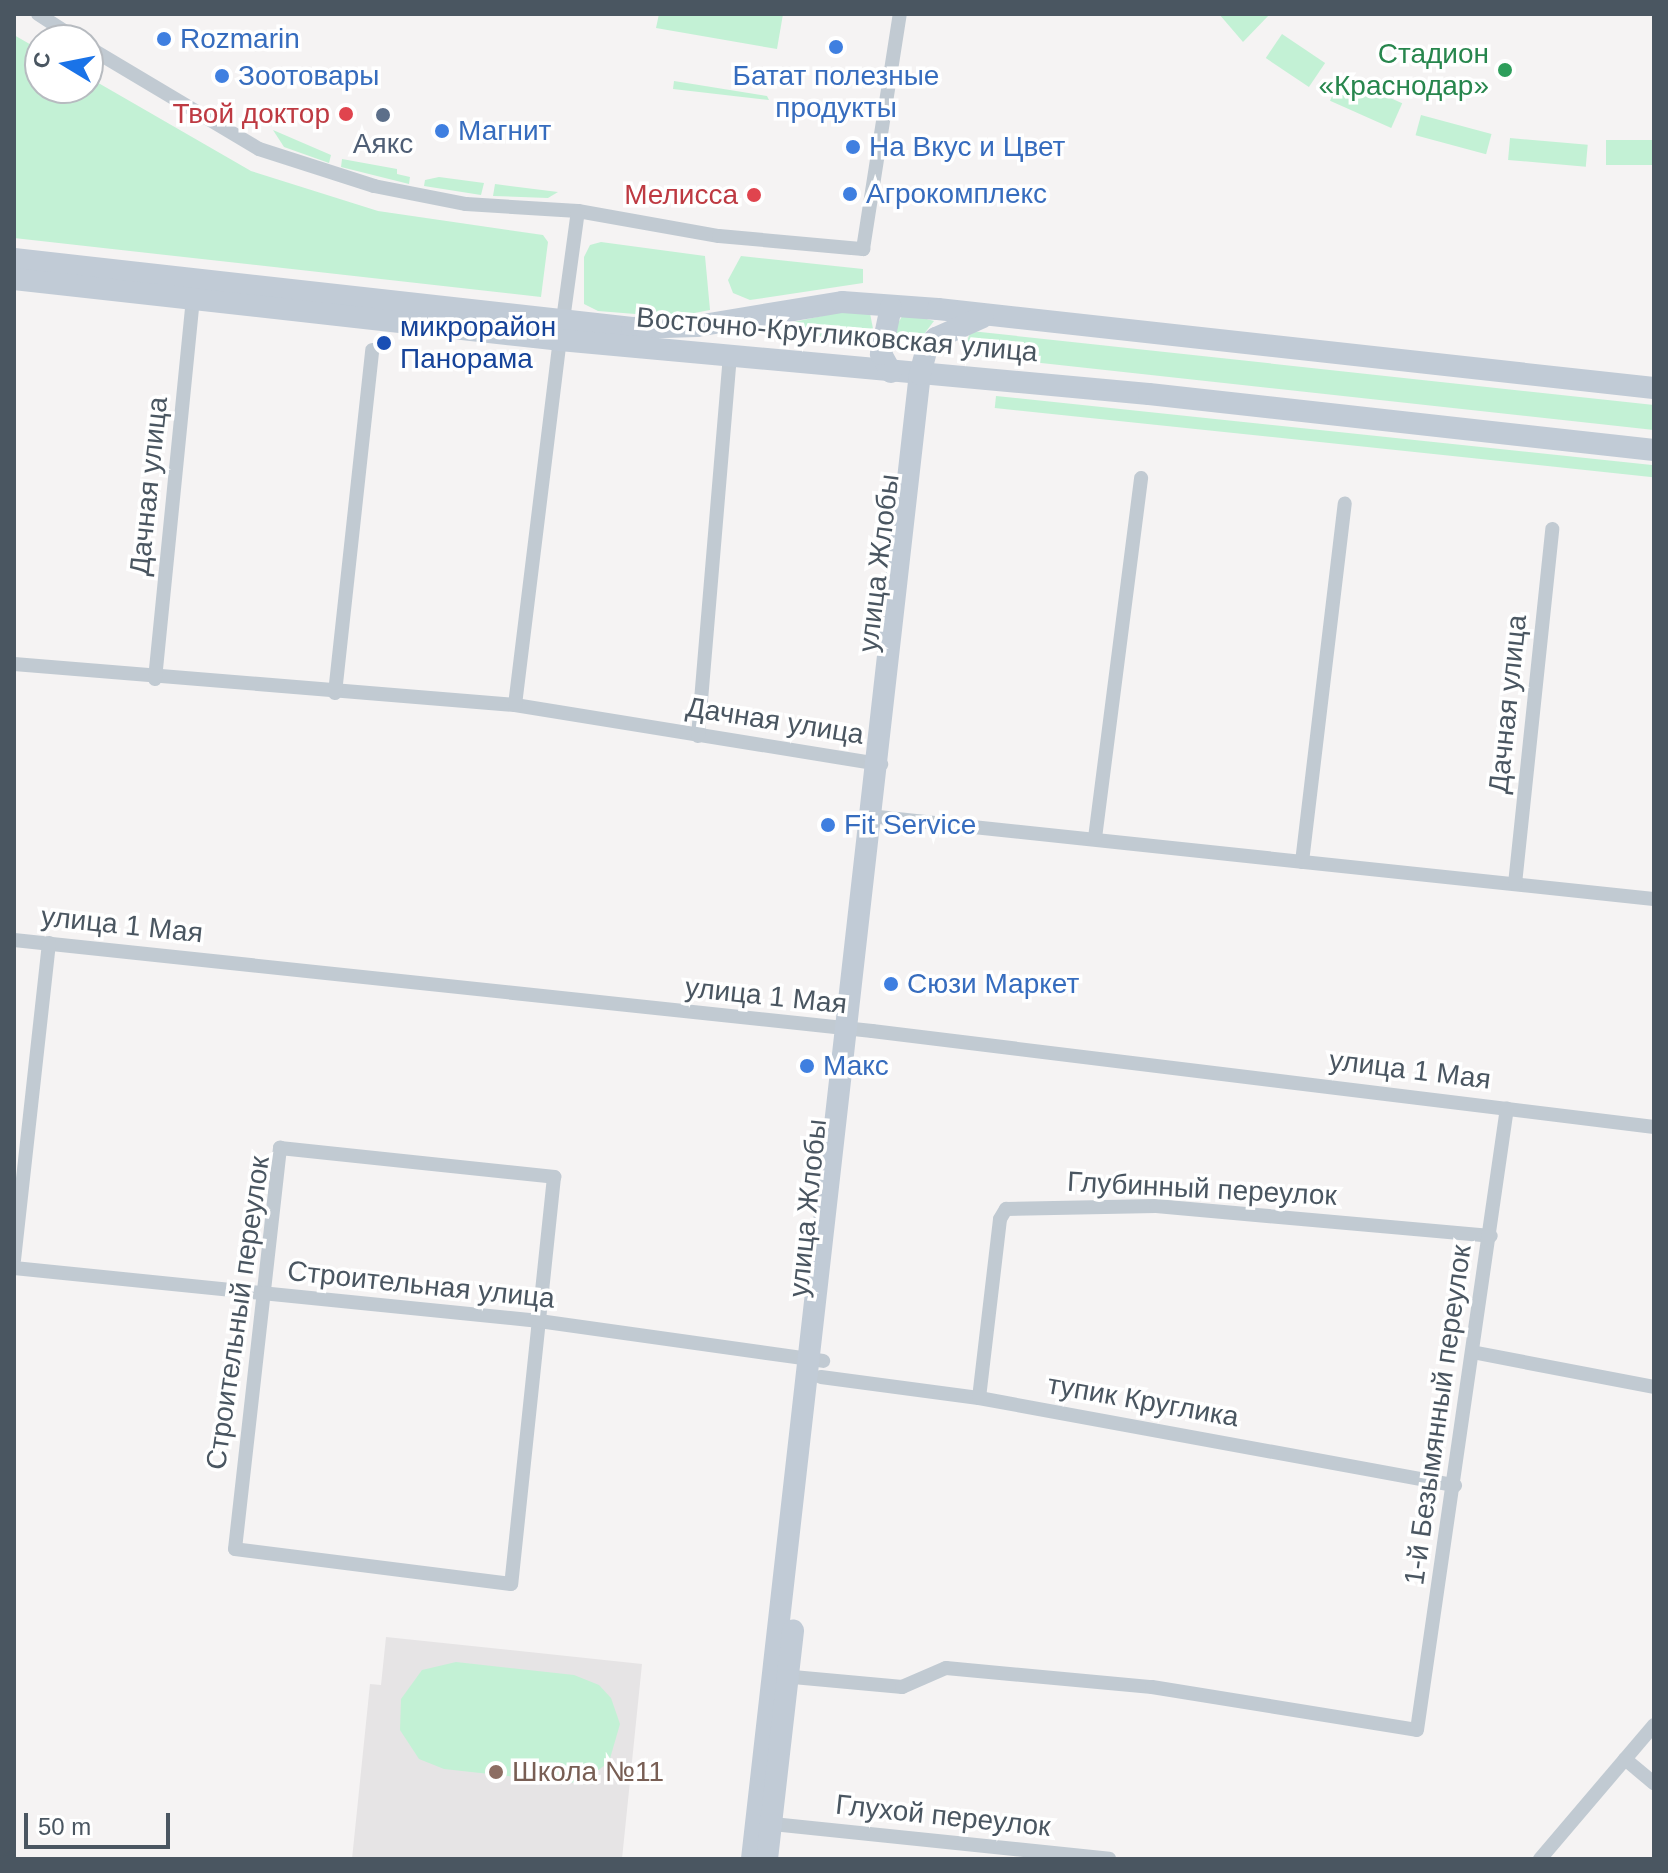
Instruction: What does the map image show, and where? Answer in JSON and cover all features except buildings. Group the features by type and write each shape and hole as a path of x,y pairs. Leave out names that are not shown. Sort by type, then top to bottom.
{"main road":[{"path":"14,259 536,317 561,330"},
{"name":"Восточно-Кругликовская улица","path":"14,279 193,299 561,330 730,354 891,372 1149,394 1654,450"},
{"name":"Восточно-Кругликовская улица","path":"561,330 592,324 674,329 842,302 988,315 1654,388"},
{"path":"891,307 881,345 891,372"},
{"name":"улица Жлобы","path":"767,1859 764,1824 818,1366 920,374 928,345 988,315"},
{"name":"улица Жлобы","path":"880,764 927,420 935,395 963,379"},
{"name":"улица Жлобы","path":"752,1859 764,1824"}],"street":[{"path":"104,57 259,149 374,186 435,198 578,211 719,236 863,249 900,14"},
{"path":"515,705 578,211"},
{"name":"Дачная улица","path":"155,679 193,299"},
{"path":"335,693 372,350"},
{"path":"698,736 730,354"},
{"path":"1095,838 1141,478"},
{"path":"1302,862 1345,504"},
{"name":"Дачная улица","path":"1515,884 1552,529"},
{"name":"Дачная улица","path":"14,664 155,679 515,705 880,764"},
{"path":"875,817 1654,899"},
{"name":"улица 1 Мая","path":"14,940 850,1032 1654,1127"},
{"path":"14,1260 49,943"},
{"name":"1-й Безымянный переулок","path":"780,1676 902,1687 946,1668 1224,1697 1417,1730 1455,1485 1507,1108"},
{"name":"Строительный переулок","path":"280,1148 554,1177 539,1321 511,1584 235,1549 280,1148"},
{"name":"Глубинный переулок","path":"979,1398 1000,1219 1006,1209 1156,1206 1491,1236"},
{"name":"Строительная улица","path":"14,1268 263,1296 539,1321 818,1366"},
{"path":"1472,1352 1654,1387"},
{"name":"тупик Круглика","path":"818,1366 1455,1485"},
{"path":"1540,1859 1654,1725"},
{"path":"1625,1759 1654,1783"},
{"name":"Глухой переулок","path":"764,1824 1109,1859"}],"shaded area":[{"name":"Школа №11","path":"386,1637 642,1664 622,1859 352,1859 370,1684 381,1685"}],"green space":[{"path":"659,14 783,14 777,49 656,28"},
{"path":"1219,14 1270,14 1243,42"},
{"path":"1282,34 1325,63 1309,87 1266,58"},
{"path":"14,35 24,41 24,104 104,104 104,86 251,171 378,211 543,235 548,242 541,297 14,238"},
{"path":"1341,76 1402,103 1391,128 1330,101"},
{"path":"674,81 767,96 769,100 673,89"},
{"path":"1421,115 1492,134 1486,154 1416,135"},
{"path":"273,130 331,155 329,163 284,147"},
{"path":"1510,138 1588,145 1586,167 1508,160"},
{"path":"1606,140 1654,140 1654,165 1606,165"},
{"path":"342,159 397,169 397,174 410,177 409,184 341,167"},
{"path":"439,177 484,183 481,195 424,186 425,180"},
{"path":"495,184 558,192 548,198 493,196"},
{"path":"601,242 705,256 710,310 673,317 598,311 584,304 584,257 590,245"},
{"path":"741,256 863,269 863,283 750,300 733,293 728,280"},
{"path":"840,312 870,313 874,334 865,341 782,333 780,325"},
{"path":"904,313 934,321 914,347 900,342 894,330"},
{"path":"971,331 1654,405 1654,430 968,355 964,348"},
{"path":"996,396 1654,465 1653,477 995,408"},
{"path":"456,1662 574,1675 599,1685 611,1698 620,1724 609,1762 588,1778 571,1783 444,1769 419,1759 400,1730 401,1699 422,1670"}],"place":[{"name":"Rozmarin","path":"164,39"},
{"name":"Батат полезные продукты","path":"836,47"},
{"name":"Стадион «Краснодар»","path":"1505,70"},
{"name":"Зоотовары","path":"222,76"},
{"name":"Твой доктор","path":"346,114"},
{"name":"Аякс","path":"383,115"},
{"name":"Магнит","path":"442,131"},
{"name":"На Вкус и Цвет","path":"853,147"},
{"name":"Агрокомплекс","path":"850,194"},
{"name":"Мелисса","path":"754,195"},
{"name":"микрорайон Панорама","path":"384,343"},
{"name":"Fit Service","path":"828,825"},
{"name":"Сюзи Маркет","path":"891,984"},
{"name":"Макс","path":"807,1066"},
{"name":"Школа №11","path":"496,1772"}]}
